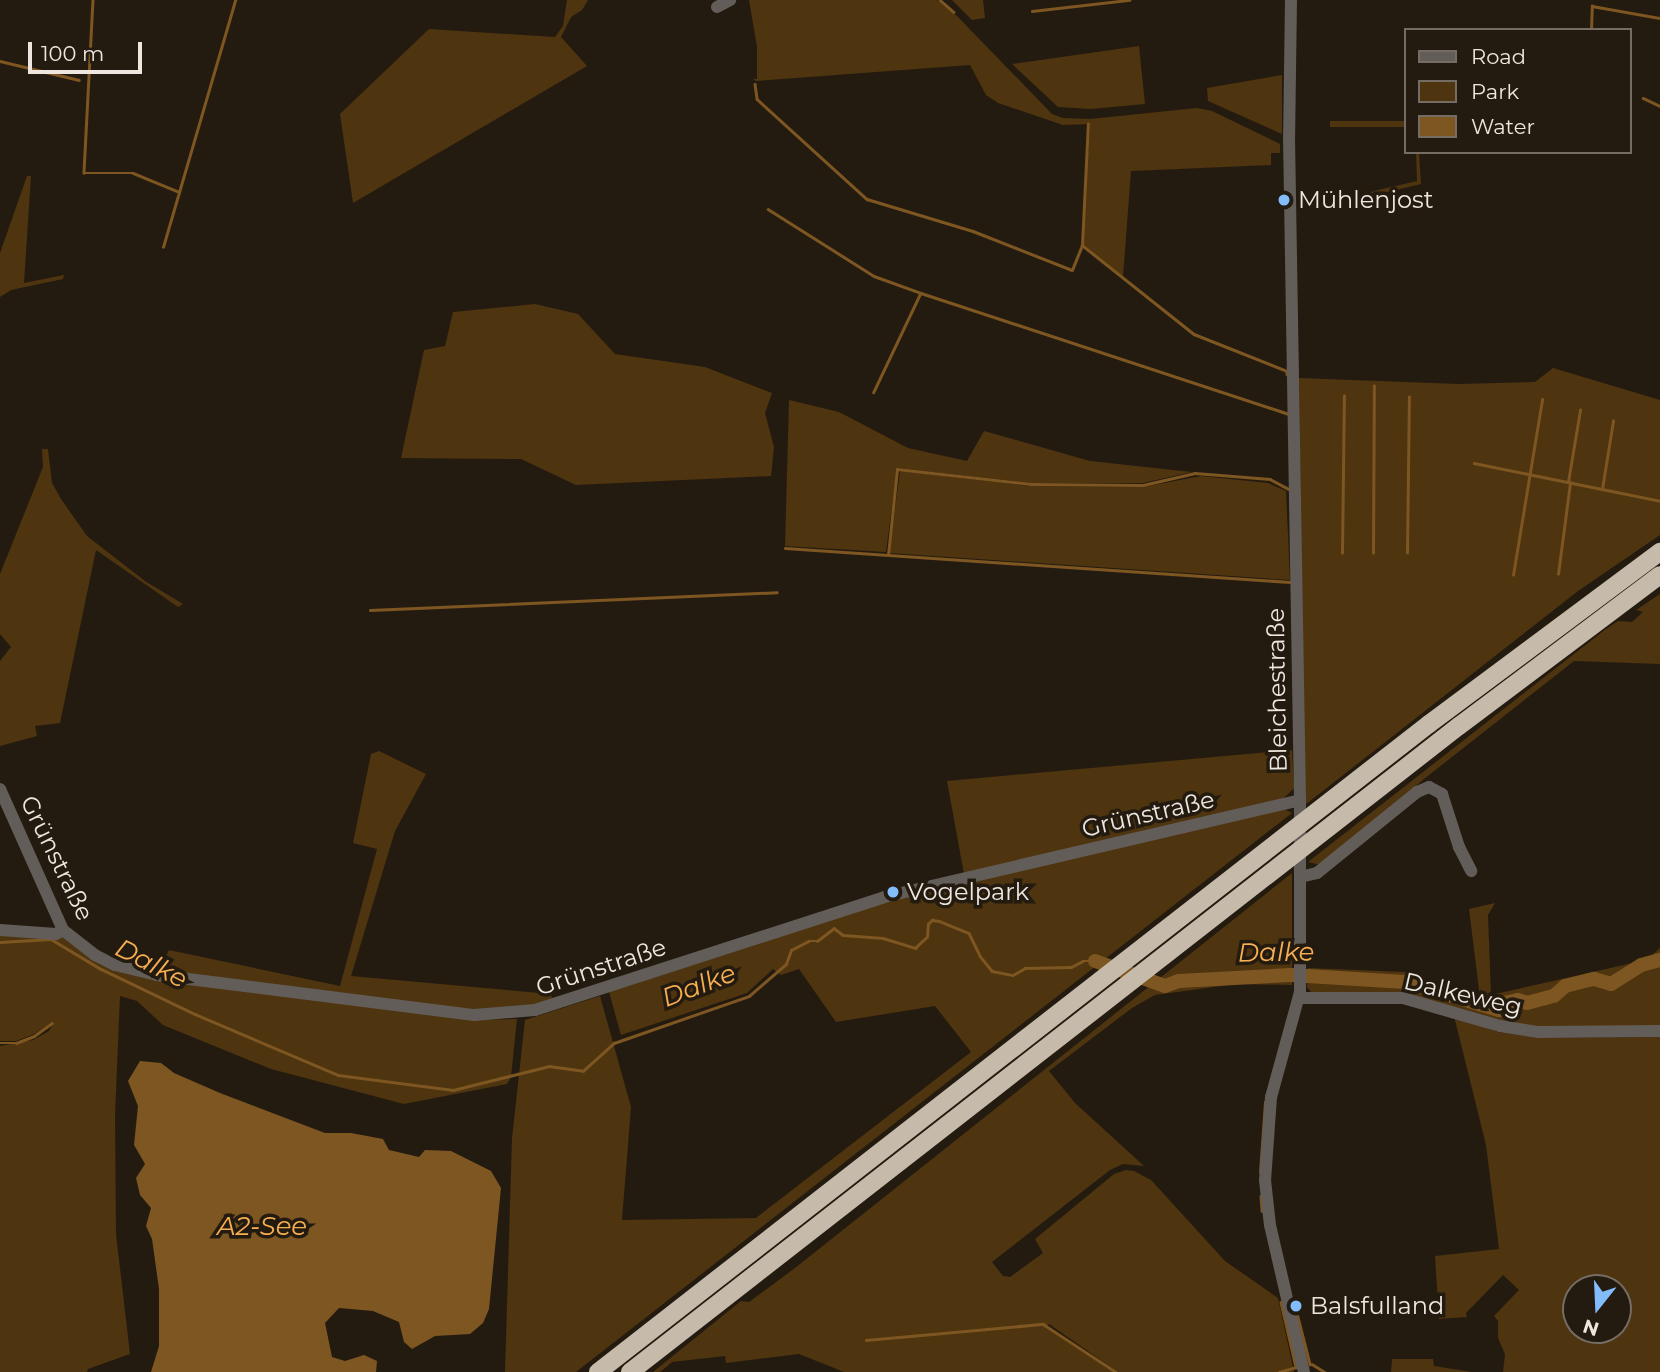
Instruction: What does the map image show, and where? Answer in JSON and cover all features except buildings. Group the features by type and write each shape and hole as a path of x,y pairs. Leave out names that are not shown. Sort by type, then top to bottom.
{"highway":[{"path":"598,1372 1556,626 1660,552"},
{"path":"630,1372 1292,856 1660,575"}],"street":[{"path":"717,8 730,0"},
{"name":"Bleichestraße","path":"1291,0 1289,137 1300,800 1300,971 1299,995 1271,1097 1265,1180 1270,1225 1304,1372"},
{"path":"1300,877 1317,873 1417,792 1429,788 1442,794 1458,847 1471,871"},
{"name":"Grünstraße","path":"0,789 63,930 95,955 138,972 474,1015 521,1013 884,897 1300,800"},
{"path":"0,930 57,934 63,930"},
{"name":"Dalkeweg","path":"1299,995 1403,998 1500,1026 1539,1032 1660,1031"}],"green space":[{"path":"567,0 588,0 582,10 571,17 561,37 587,66 353,203 340,114 429,29 555,37 563,26"},
{"path":"749,0 937,0 958,17 1052,114 1063,118 1090,119 1197,108 1212,111 1280,144 1280,153 1271,153 1271,165 1131,171 1123,277 1082,245 1090,124 1063,125 998,103 986,95 970,65 756,81 753,79 757,79 757,47"},
{"path":"952,0 983,0 985,18 972,20"},
{"path":"1139,46 1145,104 1091,109 1058,107 1012,64"},
{"path":"1282,75 1282,134 1208,101 1207,88"},
{"path":"1330,121 1404,121 1404,127 1330,127"},
{"path":"1416,154 1419,154 1421,184 1358,199 1357,195 1417,181"},
{"path":"27,176 31,176 24,283 64,275 63,279 11,290 0,297 0,253"},
{"path":"535,304 578,314 615,354 705,367 772,393 765,413 774,447 771,476 576,485 521,459 401,458 424,350 445,346 453,312"},
{"path":"1553,368 1660,400 1660,535 1578,591 1305,805 1299,378 1458,384 1535,382"},
{"path":"789,400 839,412 908,448 967,461 984,431 1090,461 1192,472 1143,483 1031,483 897,468 886,552 785,546"},
{"path":"42,449 48,449 52,483 87,536 145,581 183,604 178,607 96,550 60,723 35,726 37,736 0,746 0,661 11,647 0,634 0,574 43,467"},
{"path":"900,471 1030,486 1143,487 1201,476 1268,483 1286,491 1290,580 889,553"},
{"path":"1660,594 1660,664 1574,661 1424,779 1321,865 1308,862 1606,629 1618,621 1632,622 1643,612 1636,610"},
{"path":"1292,750 1294,788 1283,799 964,874 947,781"},
{"path":"379,751 426,774 395,831 351,976 551,994 553,1002 475,1011 158,972 169,950 340,986 377,849 353,843 371,754"},
{"path":"1282,808 1292,813 576,1372 505,1372 512,1138 525,1020 600,996 631,1107 622,1220 756,1218 971,1052 935,1006 836,1022 799,969 781,975 773,969 747,993 621,1035 609,992 885,902"},
{"path":"1292,873 1292,985 1236,984 1155,995 1132,1008 1049,1071 1075,1103 1144,1166 1123,1164 1110,1170 992,1262 1003,1276 1010,1277 1043,1253 1035,1239 1114,1174 1126,1170 1134,1171 1151,1180 1225,1261 1278,1298 1294,1372 1118,1372 1049,1324 1046,1328 1113,1372 844,1372 799,1354 726,1363 725,1356 672,1362 660,1372 653,1372 741,1301 749,1302 795,1268"},
{"path":"1495,903 1488,915 1491,995 1646,960 1660,948 1660,1028 1539,1030 1462,1010 1312,993 1307,987 1308,968 1405,972 1480,998 1469,909"},
{"path":"0,933 65,937 92,958 474,1020 517,1019 511,1077 507,1084 404,1104 271,1069 163,1025 137,1001 120,996 115,1115 116,1234 130,1354 88,1369 87,1372 0,1372 0,1046 33,1040 49,1031 54,1021 34,1034 16,1041 0,1041"},
{"path":"1454,1016 1498,1032 1539,1038 1660,1037 1660,1372 1503,1372 1505,1354 1498,1338 1498,1321 1494,1316 1519,1290 1503,1275 1466,1313 1467,1317 1439,1319 1435,1256 1499,1249 1486,1145"},
{"path":"1392,1359 1433,1359 1434,1366 1472,1372 1391,1372"}],"water":[{"name":"A2-See","path":"140,1061 161,1063 174,1073 220,1093 325,1133 351,1133 383,1139 389,1150 419,1157 425,1150 451,1151 491,1171 501,1188 489,1309 483,1323 470,1334 435,1336 412,1349 404,1342 399,1322 373,1311 339,1308 325,1323 332,1357 345,1361 364,1355 377,1361 376,1372 151,1372 159,1346 159,1289 152,1239 146,1226 151,1208 140,1195 136,1178 145,1164 134,1145 138,1106 128,1081"}],"waterway":[{"path":"93,0 84,173 133,173 179,192"},
{"path":"163,247 235,0"},
{"path":"940,0 954,12"},
{"path":"1032,11 1129,0"},
{"path":"1591,28 1592,6 1660,18"},
{"path":"0,61 79,80"},
{"path":"755,84 757,99 867,199 973,231 1072,270 1082,245 1194,334 1287,371 1287,374"},
{"path":"1643,98 1660,106"},
{"path":"1082,245 1088,124"},
{"path":"768,209 874,276 921,293 874,392"},
{"path":"921,293 1288,414"},
{"path":"1373,553 1374,386"},
{"path":"1342,553 1344,396"},
{"path":"1407,553 1409,397"},
{"path":"1513,575 1542,399"},
{"path":"1568,482 1580,410"},
{"path":"1602,489 1613,421"},
{"path":"1474,463 1660,501"},
{"path":"888,555 897,469 1031,484 1143,485 1195,473 1270,479 1289,489"},
{"path":"1558,574 1570,483"},
{"path":"785,548 1290,582"},
{"path":"370,610 777,592"},
{"name":"Dalke","path":"0,942 51,939 101,969 195,1014 338,1075 453,1090 549,1066 583,1071 614,1043 749,996 786,964 791,950 809,941 817,941 834,928 843,935 883,938 915,948 927,937 928,924 932,920 939,921 969,933 980,956 992,971 1013,975 1025,968 1071,967 1083,961 1095,961"},
{"name":"Dalke","path":"1095,961 1165,986 1179,981 1291,975 1405,982 1499,1010 1504,1003 1518,1000 1527,1003 1554,996 1565,986 1594,979 1611,984 1641,965 1660,960"},
{"path":"0,1043 16,1043 34,1036 52,1023"},
{"path":"1260,1172 1265,1102"},
{"path":"1261,1196 1262,1211"},
{"path":"1281,1302 1296,1367"},
{"path":"1297,1313 1310,1364"},
{"path":"866,1340 1043,1324 1116,1372"},
{"path":"1312,1364 1325,1372"},
{"path":"1279,1372 1296,1367"}],"place":[{"name":"Mühlenjost","path":"1284,200"},
{"name":"Vogelpark","path":"893,892"},
{"name":"Balsfulland","path":"1296,1306"}]}
